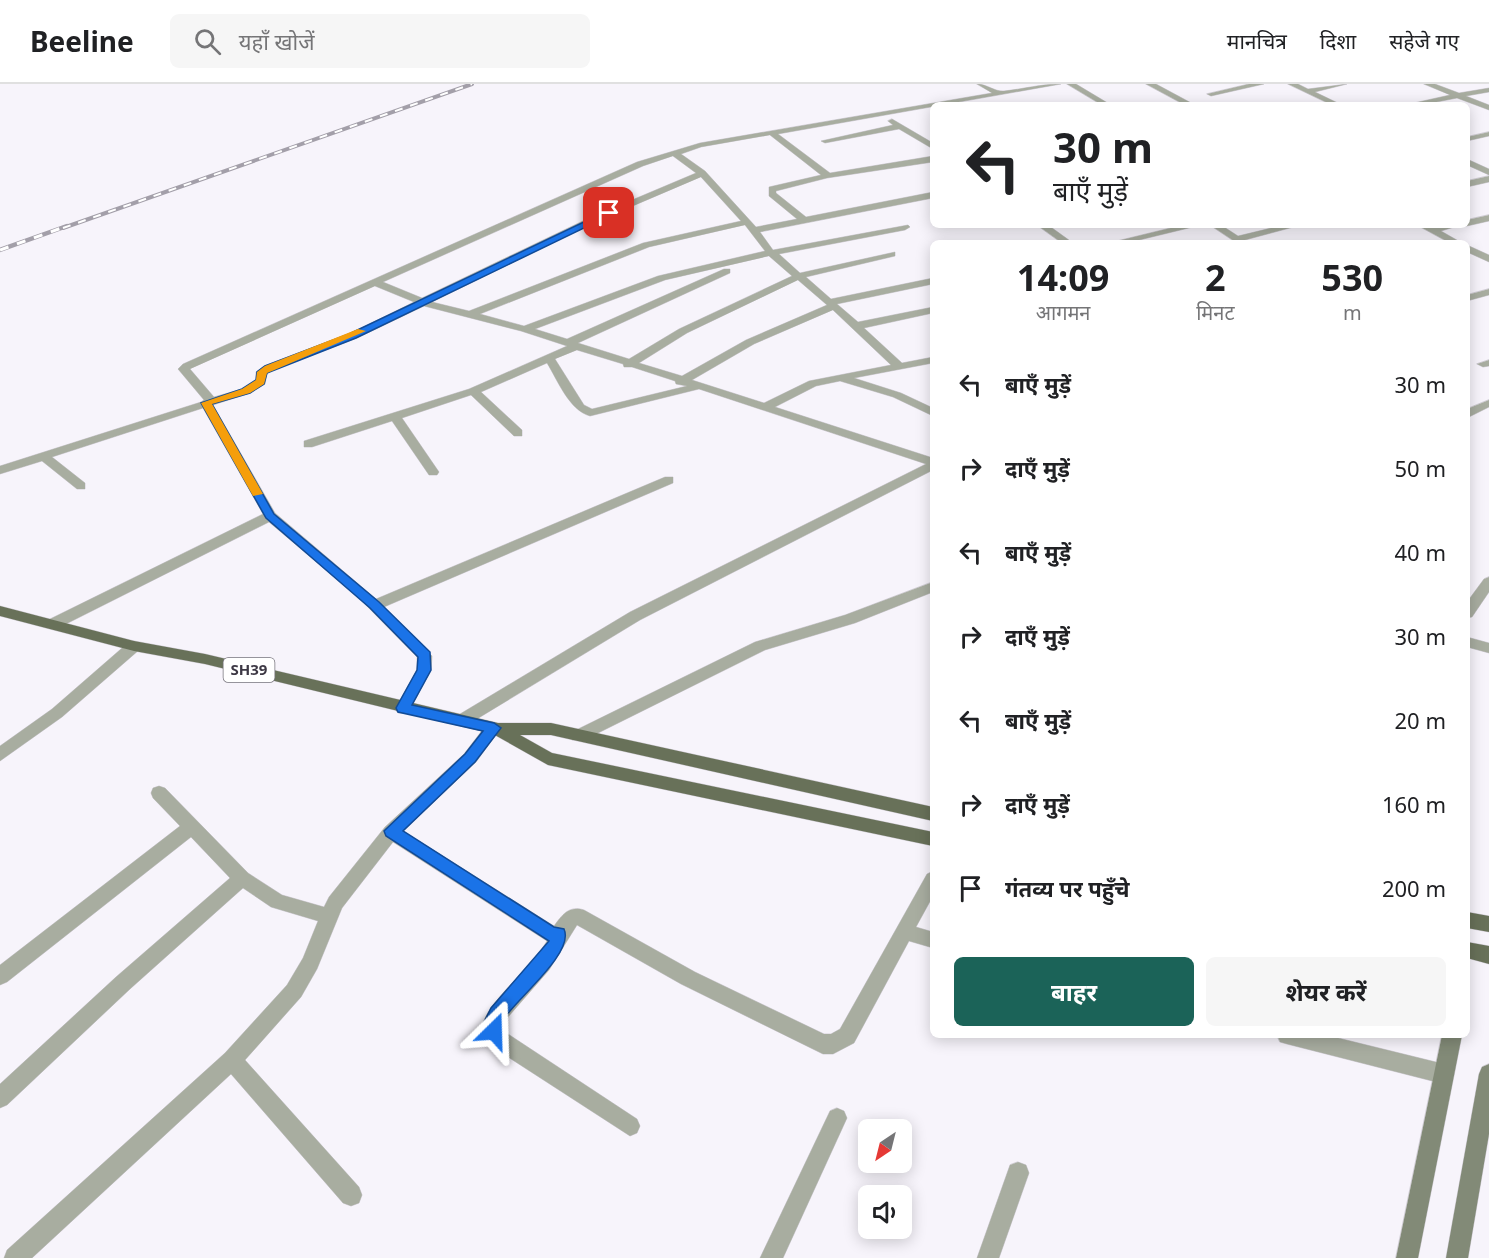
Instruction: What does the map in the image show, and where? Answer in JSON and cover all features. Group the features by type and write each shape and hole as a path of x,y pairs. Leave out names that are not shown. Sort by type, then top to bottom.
{"main road":[{"name":"SH39","path":"0,612 134,646 205,659 496,729 551,729 930,813"},
{"name":"SH39","path":"496,729 548,759 930,838"},
{"path":"1470,921 1489,924"},
{"path":"1470,951 1489,955"}],"street":[{"path":"981,84 1000,94"},
{"path":"949,102 1057,84"},
{"path":"1071,84 1102,102"},
{"path":"1151,85 1163,84"},
{"path":"1211,94 1260,84"},
{"path":"1292,84 1332,102"},
{"path":"1306,90 1344,84"},
{"path":"1428,84 1489,108"},
{"path":"1151,85 1185,102"},
{"path":"1426,102 1489,90"},
{"path":"403,708 424,670 425,656 375,605 270,516 208,402 184,369 639,164 700,145 930,105"},
{"path":"878,113 930,145"},
{"path":"825,141 900,126"},
{"path":"772,133 826,176"},
{"path":"918,136 930,134"},
{"path":"1470,138 1489,134"},
{"path":"674,153 702,173 750,226 766,254 799,276 900,366"},
{"path":"804,220 772,194 772,189 826,176 930,159"},
{"path":"1470,163 1489,172"},
{"path":"0,470 246,391 261,382 262,372 268,368 353,336 590,221 702,173"},
{"path":"1470,183 1489,179"},
{"path":"468,315 646,245 750,226 804,220 930,196"},
{"path":"1470,222 1489,218"},
{"path":"525,329 662,278 766,254 905,227"},
{"path":"1046,228 1064,240"},
{"path":"1128,240 1182,228"},
{"path":"1220,228 1238,240"},
{"path":"1244,240 1286,228"},
{"path":"1427,228 1451,240"},
{"path":"1431,230 1441,228"},
{"path":"1470,250 1489,259"},
{"path":"308,444 473,391 549,358 766,254"},
{"path":"628,365 683,331 799,276 892,254"},
{"path":"374,282 422,302 525,329 628,365 765,407 930,463"},
{"path":"680,382 742,346 832,304 930,282"},
{"path":"1470,297 1489,291"},
{"path":"856,326 930,311"},
{"path":"549,358 580,407 590,413 695,387"},
{"path":"765,407 806,386 930,361"},
{"path":"840,378 927,405"},
{"path":"473,391 518,433"},
{"path":"1470,412 1489,403"},
{"path":"395,416 433,472"},
{"path":"42,455 81,486"},
{"path":"461,721 635,616 930,466"},
{"path":"375,605 669,480"},
{"path":"53,624 270,516"},
{"path":"1470,609 1489,582"},
{"path":"579,736 760,646 850,618 930,588"},
{"path":"1470,643 1489,648"},
{"path":"0,755 57,713 134,646"},
{"path":"15,1258 232,1060 294,992 310,963 328,916 392,831 470,758 496,729"},
{"path":"159,793 242,878 277,901 328,916"},
{"path":"0,976 193,826"},
{"path":"392,831 552,935 558,934"},
{"path":"0,1098 123,983 242,878"},
{"path":"630,1126 504,1043 494,1031 492,1024 497,1014 551,952 558,940 558,934 572,917 578,916 688,978 823,1044 833,1044 847,1036 930,885"},
{"path":"905,932 930,939"},
{"path":"1299,1038 1444,1074"},
{"path":"1407,1258 1451,1038"},
{"path":"232,1060 351,1196"},
{"path":"1457,1258 1489,1074"},
{"path":"771,1258 837,1118"},
{"path":"988,1258 1018,1173"}],"railway":[{"path":"63,228 472,84"},
{"path":"0,250 67,226"}],"slow traffic":[{"path":"257,494 206,403 246,391 261,382 262,372 268,368 361,331"}],"route":[{"path":"494,1031 492,1024 497,1014 551,952 558,940 558,934 552,935 392,831 470,758 494,728 403,708 424,670 425,656 375,605 270,516 206,403 246,391 261,382 262,372 268,368 353,336 609,213"}]}
